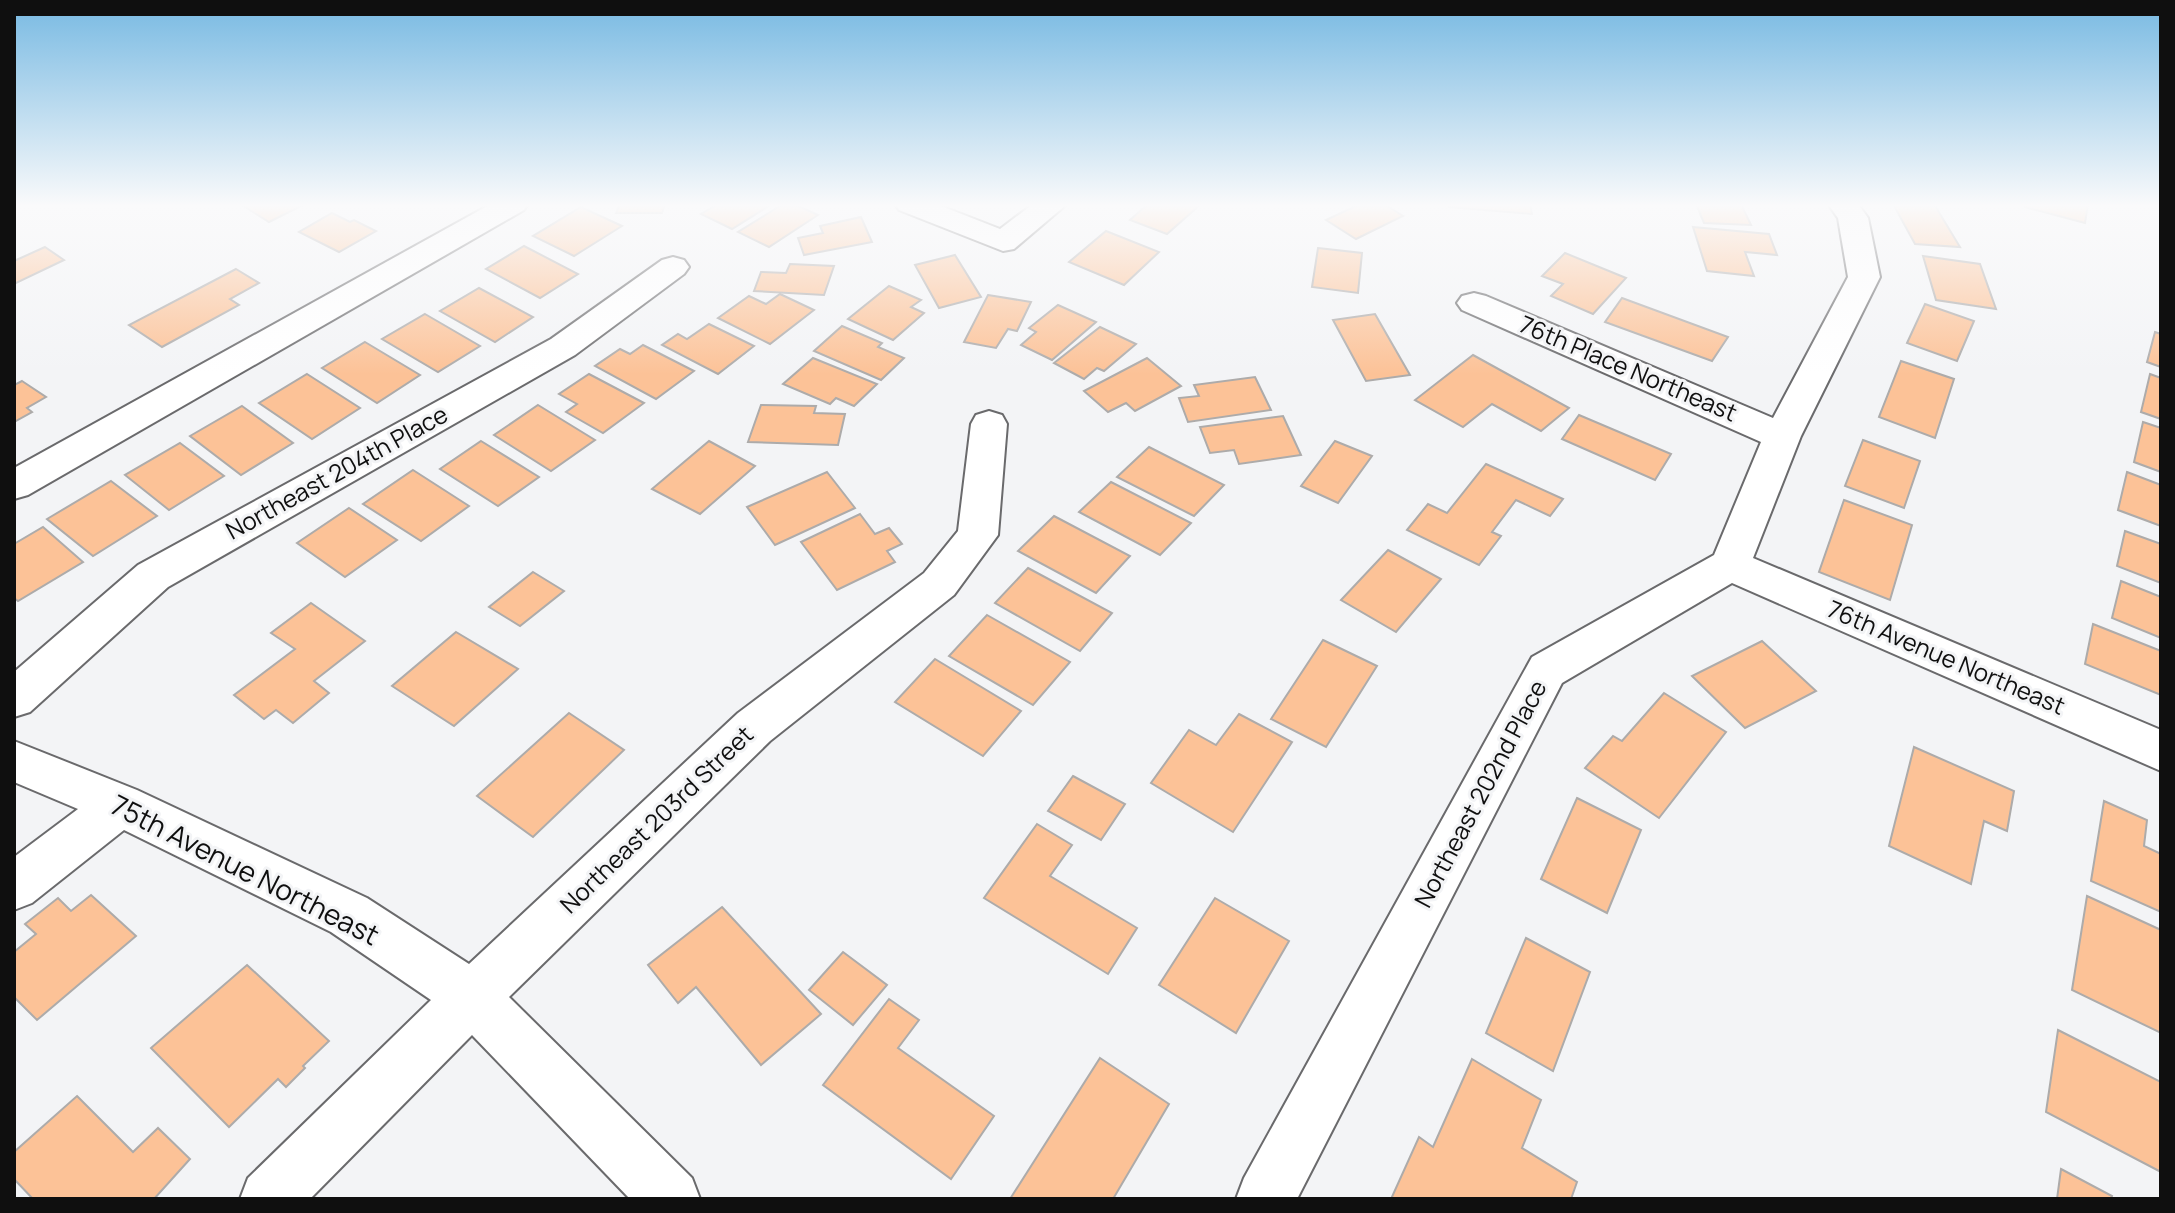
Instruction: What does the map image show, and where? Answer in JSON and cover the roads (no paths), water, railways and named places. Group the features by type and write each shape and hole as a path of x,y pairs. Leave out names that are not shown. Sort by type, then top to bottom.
{"street":[{"path":"14,485 411,261"},
{"path":"1730,565 1782,436 1864,277 1861,261"},
{"name":"Northeast 204th Place","path":"14,699 153,576 563,347 673,267"},
{"name":"76th Place Northeast","path":"1474,303 1782,436"},
{"name":"Northeast 203rd Street","path":"269,1199 472,997 754,727 939,584 978,535 989,424"},
{"name":"76th Avenue Northeast","path":"1730,565 2161,751"},
{"name":"Northeast 202nd Place","path":"1265,1199 1547,670 1730,565"},
{"name":"75th Avenue Northeast","path":"14,761 120,805 349,915 472,997 671,1199"},
{"path":"14,887 120,805"}]}
